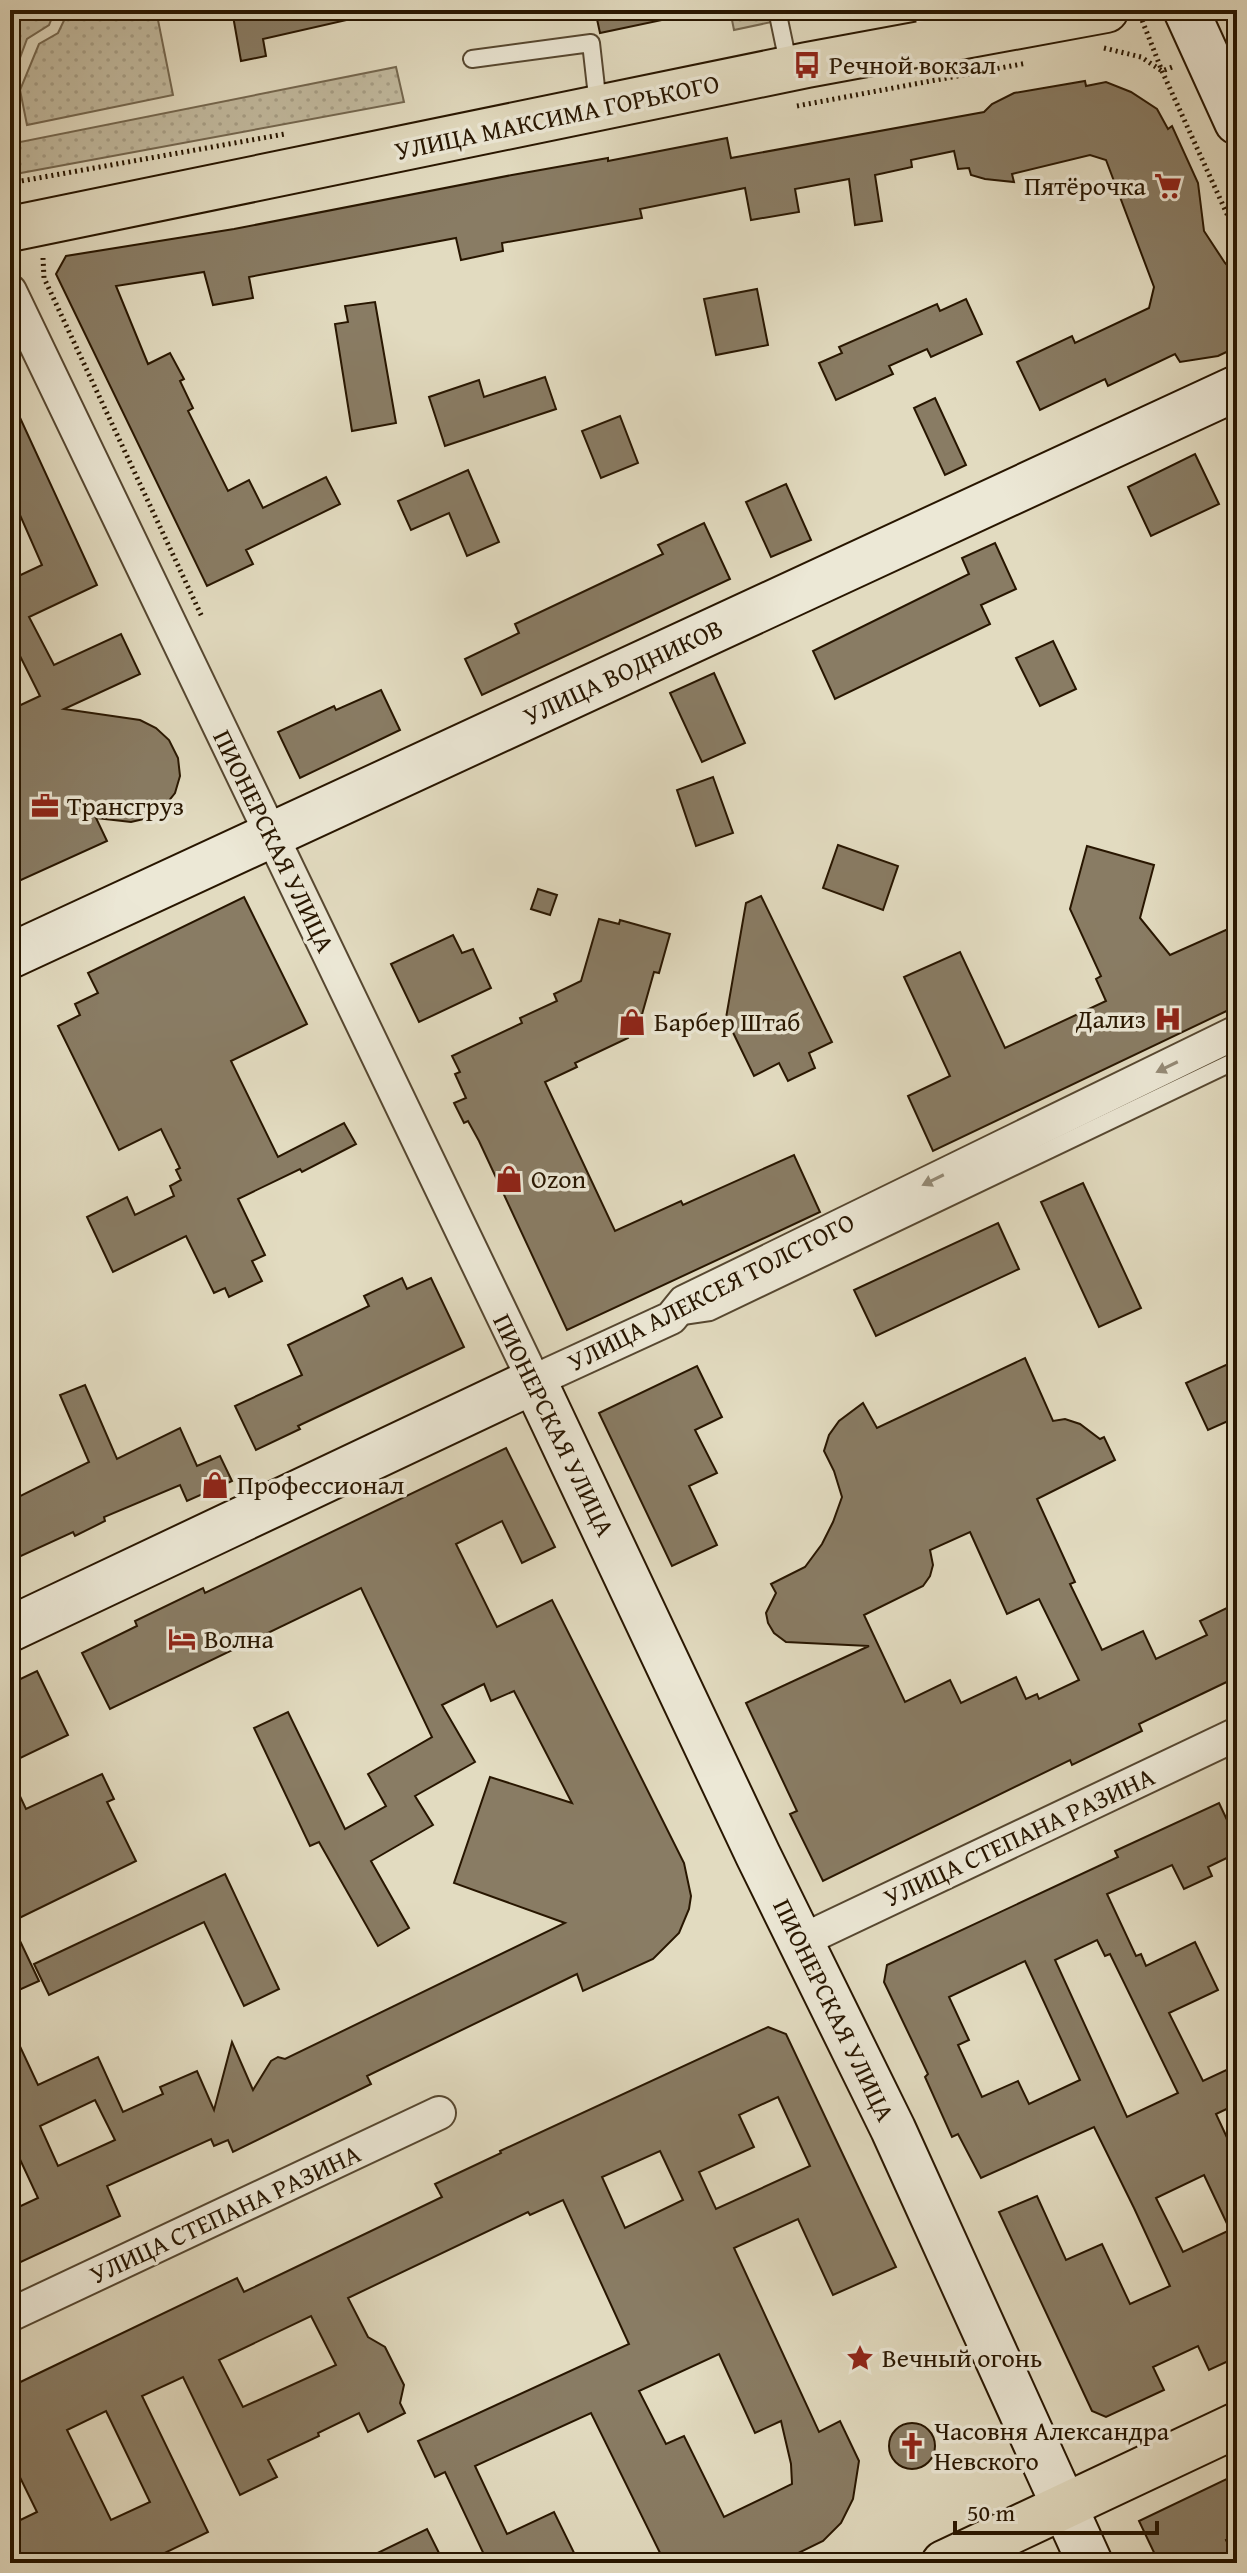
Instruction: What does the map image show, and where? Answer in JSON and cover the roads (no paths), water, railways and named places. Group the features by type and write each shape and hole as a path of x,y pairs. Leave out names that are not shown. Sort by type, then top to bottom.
{"main road":[{"name":"УЛИЦА МАКСИМА ГОРЬКОГО","path":"26,240 599,109 790,69 925,26 1106,10"},
{"path":"1186,10 1237,122"},
{"name":"УЛИЦА ВОДНИКОВ","path":"10,956 1237,388"},
{"name":"УЛИЦА АЛЕКСЕЯ ТОЛСТОГО","path":"10,1629 534,1381"},
{"name":"ПИОНЕРСКАЯ УЛИЦА","path":"534,1381 758,1855 893,2129 1090,2563"},
{"path":"944,2563 1237,2425"}],"street":[{"name":"ПИОНЕРСКАЯ УЛИЦА","path":"10,291 534,1381"},
{"name":"УЛИЦА АЛЕКСЕЯ ТОЛСТОГО","path":"534,1381 671,1318 684,1302 1237,1032"},
{"name":"УЛИЦА СТЕПАНА РАЗИНА","path":"801,1941 1237,1734"},
{"name":"УЛИЦА СТЕПАНА РАЗИНА","path":"10,2315 439,2113"}],"lane":[{"path":"777,10 790,69"},
{"path":"472,59 591,43 599,109"},
{"path":"671,1318 710,1312 1237,1060"}],"place":[{"name":"Речной вокзал","path":"807,65"},
{"name":"Пятёрочка","path":"1168,186"},
{"name":"Трансгруз","path":"45,806"},
{"name":"Дализ","path":"1168,1019"},
{"name":"Барбер Штаб","path":"632,1022"},
{"name":"Ozon","path":"509,1179"},
{"name":"Профессионал","path":"215,1485"},
{"name":"Волна","path":"182,1639"},
{"name":"Вечный огонь","path":"860,2358"},
{"name":"Часовня Александра Невского","path":"912,2446"}]}
